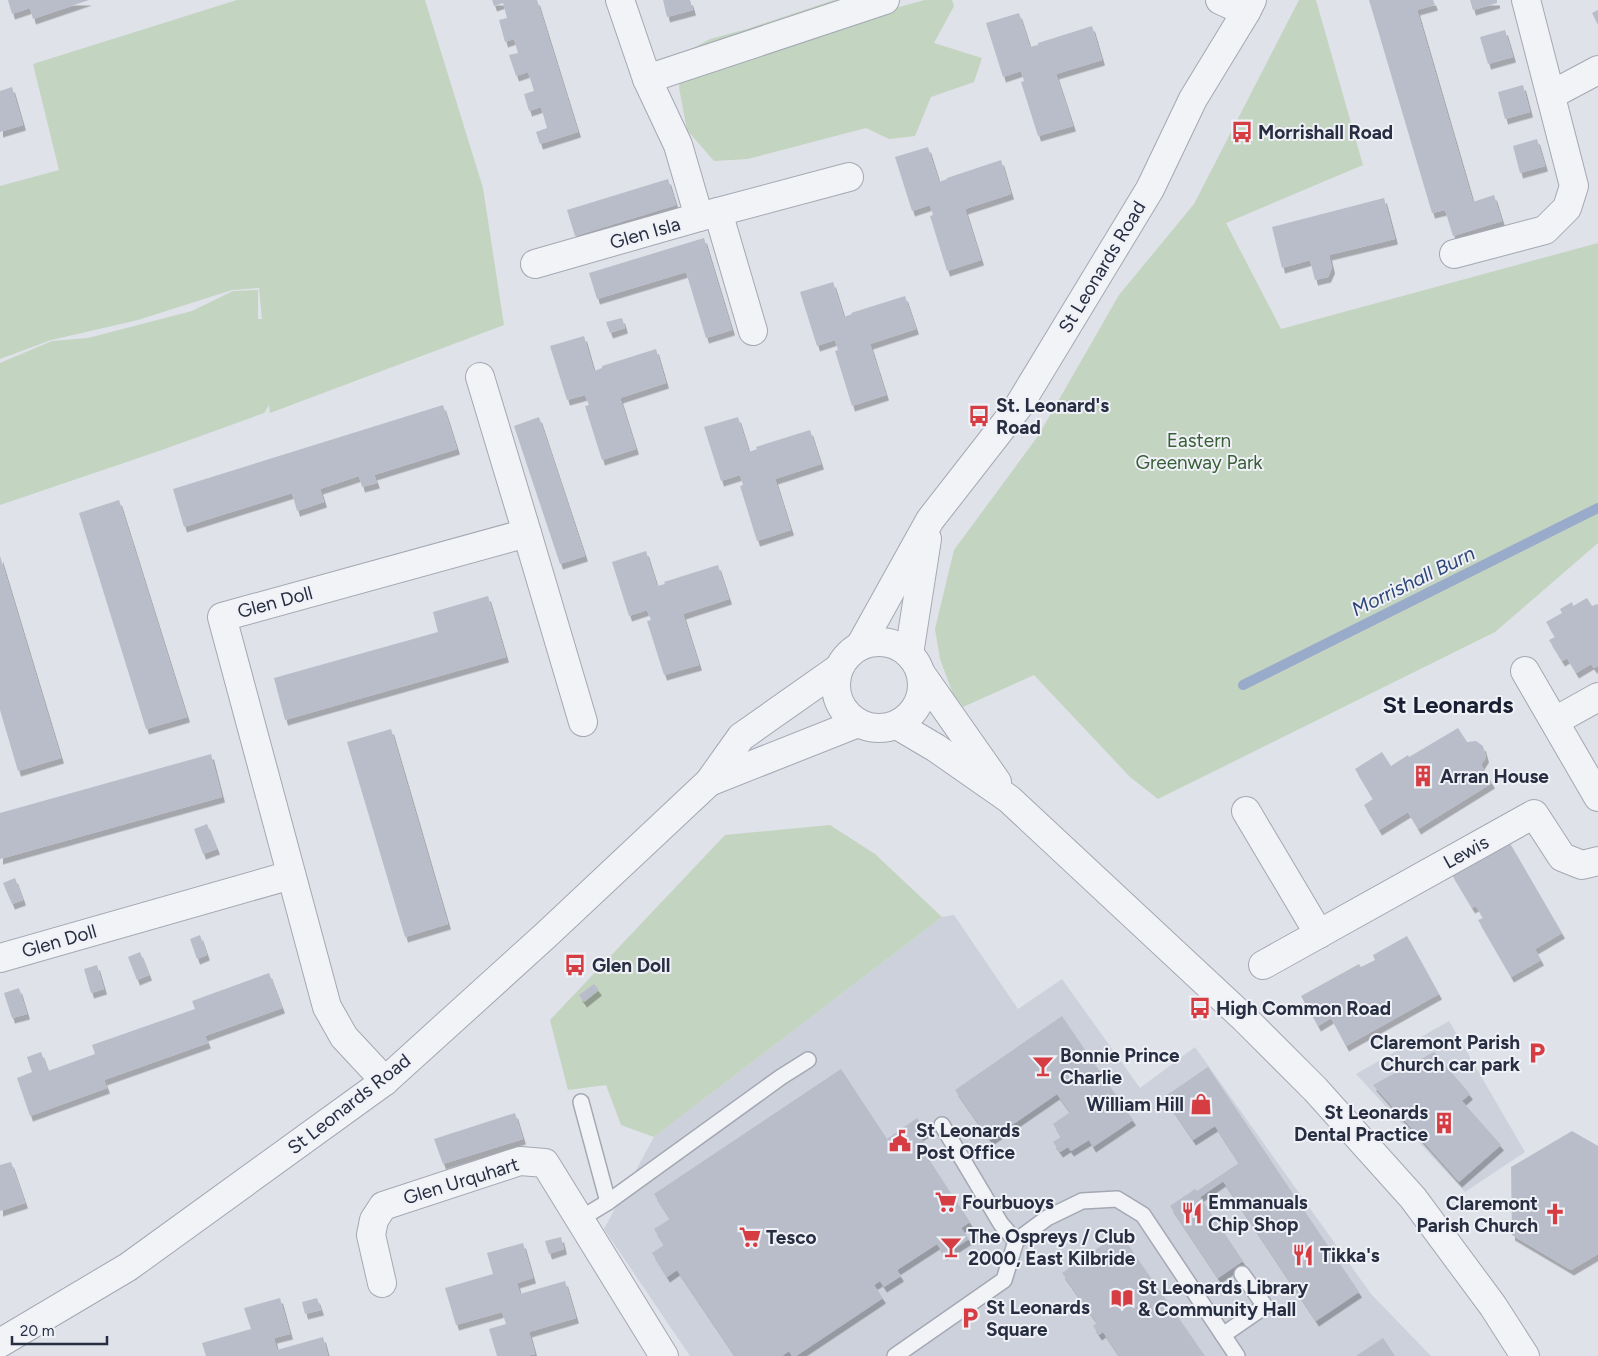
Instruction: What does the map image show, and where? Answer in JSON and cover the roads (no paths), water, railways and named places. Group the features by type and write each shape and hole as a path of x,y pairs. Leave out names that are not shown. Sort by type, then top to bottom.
{"street":[{"name":"Glen Isla","path":"535,264 708,215 647,80 620,0"},
{"path":"647,80 885,0"},
{"path":"1220,0 1249,6"},
{"path":"1454,254 1545,230 1567,208 1574,186 1526,0"},
{"name":"St Leonards Road","path":"860,646 930,520 1018,407 1150,188 1193,99 1249,6"},
{"path":"1551,95 1598,70"},
{"path":"753,331 708,215 849,177"},
{"path":"480,377 583,722"},
{"name":"St Leonards Road","path":"916,664 930,520"},
{"name":"Glen Doll","path":"385,1081 344,1036 327,1007 222,617 527,533"},
{"path":"916,664 922,690 918,704 909,716 897,725 884,728 870,728 858,723 840,705 836,687 839,668 844,659 860,646 872,642 886,642 898,646 916,664 1009,799"},
{"name":"St Leonards Road","path":"0,1343 128,1267 385,1081 710,782 741,737 839,668"},
{"path":"1525,671 1598,797"},
{"path":"1555,721 1598,697"},
{"name":"St Leonards Road","path":"710,782 858,723"},
{"path":"897,725 936,748 1009,799 1245,1018 1315,1089 1413,1198 1493,1306 1525,1356"},
{"path":"1246,811 1319,934"},
{"name":"Lewis","path":"1263,965 1534,814 1562,857 1582,865 1598,861"},
{"name":"Glen Doll","path":"0,958 292,875"},
{"name":"Glen Urquhart","path":"382,1283 372,1235 374,1220 383,1206 520,1160 545,1163 664,1356"}],"lane":[{"path":"580,1219 608,1202 781,1077 808,1060"},
{"path":"581,1102 608,1202"},
{"path":"942,1125 1002,1224 1016,1241"},
{"path":"895,1356 1004,1280 1016,1241 1047,1218 1082,1201 1117,1199 1143,1215 1237,1356"},
{"path":"1223,1335 1265,1306 1242,1274"}],"waterway":[{"name":"Morrishall Burn","path":"1243,685 1598,508"}],"place":[{"name":"Morrishall Road","path":"1242,132"},
{"name":"St. Leonard's Road","path":"979,416"},
{"name":"Arran House","path":"1423,776"},
{"name":"Glen Doll","path":"575,965"},
{"name":"High Common Road","path":"1200,1008"},
{"name":"Claremont Parish Church car park","path":"1537,1053"},
{"name":"Bonnie Prince Charlie","path":"1043,1066"},
{"name":"William Hill","path":"1201,1104"},
{"name":"St Leonards Dental Practice","path":"1444,1123"},
{"name":"St Leonards Post Office","path":"900,1141"},
{"name":"Fourbuoys","path":"946,1202"},
{"name":"Emmanuals Chip Shop","path":"1192,1213"},
{"name":"Claremont Parish Church","path":"1555,1214"},
{"name":"Tesco","path":"750,1237"},
{"name":"The Ospreys / Club 2000, East Kilbride","path":"951,1247"},
{"name":"Tikka's","path":"1303,1255"},
{"name":"St Leonards Library & Community Hall","path":"1122,1298"},
{"name":"St Leonards Square","path":"970,1318"}],"district":[{"name":"St Leonards","path":"1448,704"}],"park label":[{"name":"Eastern Greenway Park","path":"1199,451"}]}
